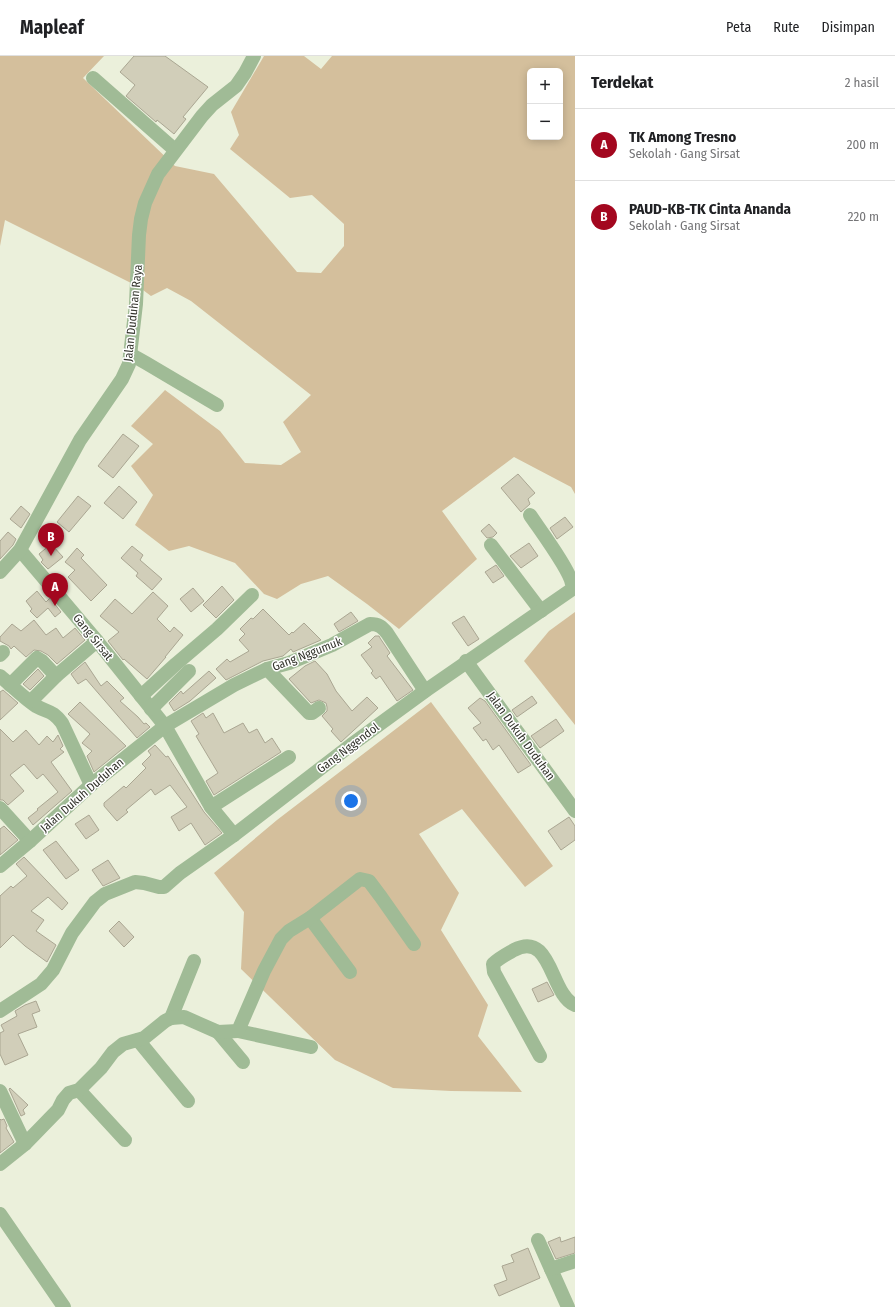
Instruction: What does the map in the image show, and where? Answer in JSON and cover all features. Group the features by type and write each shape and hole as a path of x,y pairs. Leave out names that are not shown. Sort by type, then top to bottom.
{"street":[{"name":"Jalan Duduhan Raya","path":"0,572 20,550 80,440 122,379 129,364 136,304 141,219 145,203 158,174 175,150 212,105 236,86 246,74 254,56"},
{"path":"93,78 175,150"},
{"path":"130,354 217,406"},
{"name":"Gang Nggendol","path":"0,1011 41,984 53,970 72,933 95,902 105,894 134,882 144,882 158,888 164,887 180,873 234,835 351,745 466,661 570,590 572,588 572,584 565,569 530,516"},
{"path":"491,544 541,611"},
{"name":"Gang Sirsat","path":"20,550 97,641 165,726"},
{"path":"141,696 176,664 217,630 252,595"},
{"name":"Gang Nggumuk","path":"165,726 234,685 267,669 289,663 338,642 370,624 382,626 388,633 425,691"},
{"path":"31,701 56,676 97,641"},
{"path":"56,676 42,661 37,658 5,680 36,706 51,712 62,723 90,785"},
{"name":"Jalan Dukuh Duduhan","path":"466,661 572,801"},
{"path":"267,669 309,713 312,713 319,708"},
{"path":"151,709 189,671"},
{"path":"165,726 211,806 234,835"},
{"name":"Jalan Dukuh Duduhan","path":"0,866 30,841 90,785 165,726"},
{"path":"211,806 288,756"},
{"path":"0,808 30,841"},
{"path":"238,1031 264,971 281,939 289,931 310,918 360,879 369,882 381,896 414,944"},
{"path":"310,918 350,972"},
{"path":"540,1056 494,972 493,964 524,946 533,946 541,954 564,996 570,1003 575,1005"},
{"path":"171,1018 194,961"},
{"path":"0,1164 25,1144 60,1105 68,1107 76,1100 79,1090 101,1068 113,1052 123,1044 144,1038 171,1018 184,1017 218,1032 243,1062"},
{"path":"218,1032 238,1031 311,1048"},
{"path":"138,1040 188,1101"},
{"path":"79,1090 124,1140"},
{"path":"0,1091 25,1144"},
{"path":"0,1214 64,1307"},
{"path":"538,1240 551,1269 570,1304"},
{"path":"551,1269 575,1261"}],"shaded area":[{"path":"0,56 104,56 83,78 175,166 214,174 297,272 321,273 344,246 344,224 312,195 290,198 230,149 239,135 231,112 264,56 304,56 321,69 332,56 575,56 575,494 571,487 514,457 442,511 477,559 399,629 328,576 301,584 277,599 264,594 235,563 189,546 169,551 135,525 153,495 131,466 153,444 131,426 165,390 220,431 245,463 281,465 301,452 283,422 311,395 191,301 167,288 151,296 139,287 5,220 0,246"},
{"path":"575,612 575,725 524,661 549,631"},
{"path":"431,702 553,866 525,887 462,809 419,834 459,893 441,930 488,1005 478,1036 522,1092 451,1091 393,1088 335,1060 241,969 244,912 214,873 277,820"}],"building":[{"path":"134,56 165,56 208,87 183,117 186,119 174,134 157,120 156,122 126,96 135,85 120,72"},
{"path":"123,434 139,446 113,478 98,466"},
{"path":"518,474 535,493 528,499 530,504 521,512 501,488"},
{"path":"119,486 137,502 123,519 104,503"},
{"path":"78,496 91,506 69,532 57,522"},
{"path":"21,506 30,514 21,528 10,519"},
{"path":"565,517 573,527 557,539 550,528"},
{"path":"489,524 497,533 493,537 487,538 481,531"},
{"path":"8,532 16,539 13,545 0,559 0,541"},
{"path":"529,543 538,556 521,568 510,556"},
{"path":"51,544 63,557 48,569 41,562 43,560 39,554"},
{"path":"132,546 143,555 140,560 162,579 152,590 136,576 138,573 121,558"},
{"path":"77,548 84,555 81,558 107,585 91,601 68,577 75,570 65,562"},
{"path":"496,565 504,576 493,583 485,572"},
{"path":"222,586 234,600 216,618 203,605"},
{"path":"193,588 204,601 191,612 180,599"},
{"path":"37,591 46,602 50,598 61,612 55,617 48,608 37,618 30,611 32,609 26,601"},
{"path":"153,592 168,606 157,619 170,632 174,627 183,635 147,679 124,659 123,660 108,641 119,632 100,616 115,599 132,614"},
{"path":"263,609 289,635 304,623 321,640 293,652 291,649 283,656 263,661 226,680 216,669 227,659 230,662 249,651 239,640 245,634 240,629"},
{"path":"351,612 358,621 339,632 334,624"},
{"path":"464,616 479,639 468,646 452,623"},
{"path":"34,620 46,635 56,628 63,638 75,628 85,640 57,664 48,655 41,651 34,650 26,657 14,646 11,649 9,646 0,641 0,637 12,624 21,631"},
{"path":"375,636 379,636 390,653 387,656 413,690 397,701 380,676 376,679 371,673 373,671 361,655 372,647 368,643"},
{"path":"315,661 327,674 336,691 352,711 367,697 378,708 341,742 331,731 333,729 322,716 327,711 326,703 319,700 311,703 289,679 305,666"},
{"path":"85,662 101,686 107,681 124,698 120,701 144,724 146,723 150,727 137,738 86,679 78,684 71,674"},
{"path":"38,669 44,676 30,690 23,684"},
{"path":"209,671 216,678 190,701 174,711 169,703 181,691 183,694"},
{"path":"3,690 18,703 0,720 0,692"},
{"path":"532,696 537,703 517,717 512,710"},
{"path":"480,698 485,701 531,765 518,773 499,745 493,750 486,739 483,741 473,728 481,723 468,708"},
{"path":"80,702 126,746 94,772 87,756 92,751 82,743 90,734 68,714"},
{"path":"203,713 206,718 213,713 224,733 243,723 249,733 257,729 265,743 272,738 281,752 214,795 206,781 218,773 196,736 199,734 191,721"},
{"path":"556,719 564,731 540,748 531,736"},
{"path":"0,729 13,742 26,730 39,745 47,736 53,742 58,735 63,746 60,749 64,752 51,762 72,791 33,825 28,818 58,792 43,774 37,779 24,764 10,775 24,791 8,805 3,800 0,800"},
{"path":"155,745 166,757 168,756 204,812 222,833 205,845 191,823 179,831 171,817 187,807 170,785 155,795 151,789 126,810 128,812 117,821 104,806 104,803 124,786 126,788 146,768 142,764 151,755 148,751"},
{"path":"89,815 99,830 86,839 75,824"},
{"path":"569,817 575,826 575,840 561,850 548,831"},
{"path":"4,826 18,840 0,855 0,829"},
{"path":"56,841 79,870 66,879 43,850"},
{"path":"24,857 68,903 62,910 48,897 31,911 44,920 36,931 56,945 47,962 13,935 0,948 0,896 11,886 13,888 27,876 16,864"},
{"path":"108,860 120,878 103,886 92,870"},
{"path":"119,921 134,937 124,947 109,931"},
{"path":"547,982 554,995 538,1002 532,989"},
{"path":"36,1001 40,1011 32,1014 37,1027 18,1034 28,1055 5,1065 0,1054 0,1033 4,1031 1,1025 17,1016 15,1011"},
{"path":"10,1088 28,1105 23,1110 25,1114 21,1116 9,1089"},
{"path":"0,1119 4,1119 7,1126 6,1128 14,1142 0,1153"},
{"path":"560,1237 561,1242 575,1237 575,1253 556,1259 548,1242"},
{"path":"528,1248 540,1278 499,1296 494,1285 507,1280 502,1266 514,1262 511,1255"}],"place":[{"name":"PAUD-KB-TK Cinta Ananda","path":"51,556"},
{"name":"TK Among Tresno","path":"55,606"}]}
